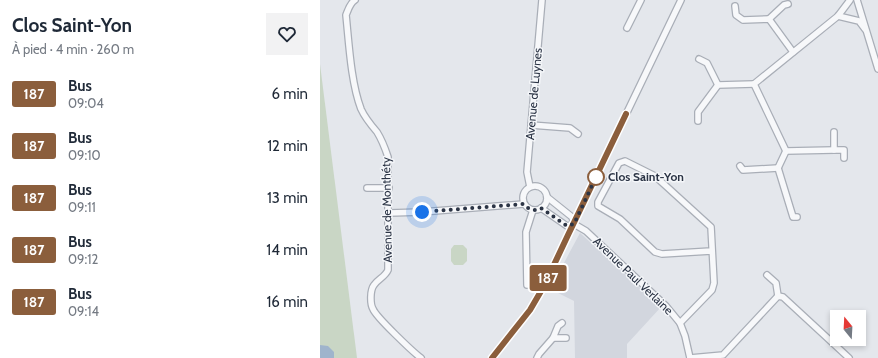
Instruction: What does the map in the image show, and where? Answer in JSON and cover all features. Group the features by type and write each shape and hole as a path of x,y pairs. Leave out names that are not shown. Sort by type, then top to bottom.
{"street":[{"name":"Avenue de Monthéty","path":"355,0 348,8 346,15 355,91 361,110 368,123 377,133 384,145 388,157 388,270 386,274 373,286 371,294 372,309 421,358"},
{"name":"Avenue de Luynes","path":"524,204 523,195 530,187 527,172 542,0"},
{"path":"627,28 641,0"},
{"path":"492,358 530,310 544,286 682,0"},
{"path":"718,85 754,84 838,16 850,0"},
{"path":"857,0 868,32 878,69"},
{"path":"735,6 736,15 743,20 769,19 784,5 788,4"},
{"path":"838,16 859,21 868,32"},
{"path":"769,19 793,52"},
{"path":"699,59 707,63 718,85"},
{"path":"754,84 786,151"},
{"path":"698,121 698,112 718,85"},
{"path":"531,125 570,128 578,134"},
{"path":"834,132 834,150"},
{"path":"786,151 844,150 844,158"},
{"path":"786,151 778,168 792,216 797,216"},
{"path":"680,323 712,290 714,283 711,227 656,176 624,161 618,163 598,202 598,206 620,220 656,252 662,254 712,251"},
{"path":"740,166 742,170 778,168"},
{"path":"530,187 538,186 544,190 547,197 572,217 574,224"},
{"path":"368,188 389,188"},
{"path":"389,213 524,204 527,208 533,210 541,208 546,203 547,197"},
{"path":"541,208 567,226 574,224"},
{"path":"527,285 526,232 533,210"},
{"name":"Avenue Paul Verlaine","path":"574,224 586,231 666,306 680,323 685,336 690,358"},
{"path":"767,275 776,283 778,296"},
{"path":"690,358 723,355 778,296"},
{"path":"778,296 783,297 849,358"},
{"path":"537,358 553,338 558,326 562,323"},
{"path":"553,338 566,338"}],"shaded area":[{"path":"580,233 661,307 627,344 627,358 575,358 574,301 550,289"}],"green space":[{"path":"320,64 357,358 320,358"},
{"path":"454,245 463,245 467,249 467,261 463,265 454,265 451,261 451,249"}],"water":[{"path":"320,345 328,346 334,352 334,358 320,358"}],"bus line":[{"name":"187","path":"492,358 530,310 544,286 626,114"}],"place":[{"name":"Clos Saint-Yon","path":"596,177"}],"route":[{"path":"422,212 524,204 527,208 533,210 539,210 541,208 567,226 574,224 596,177"}]}
